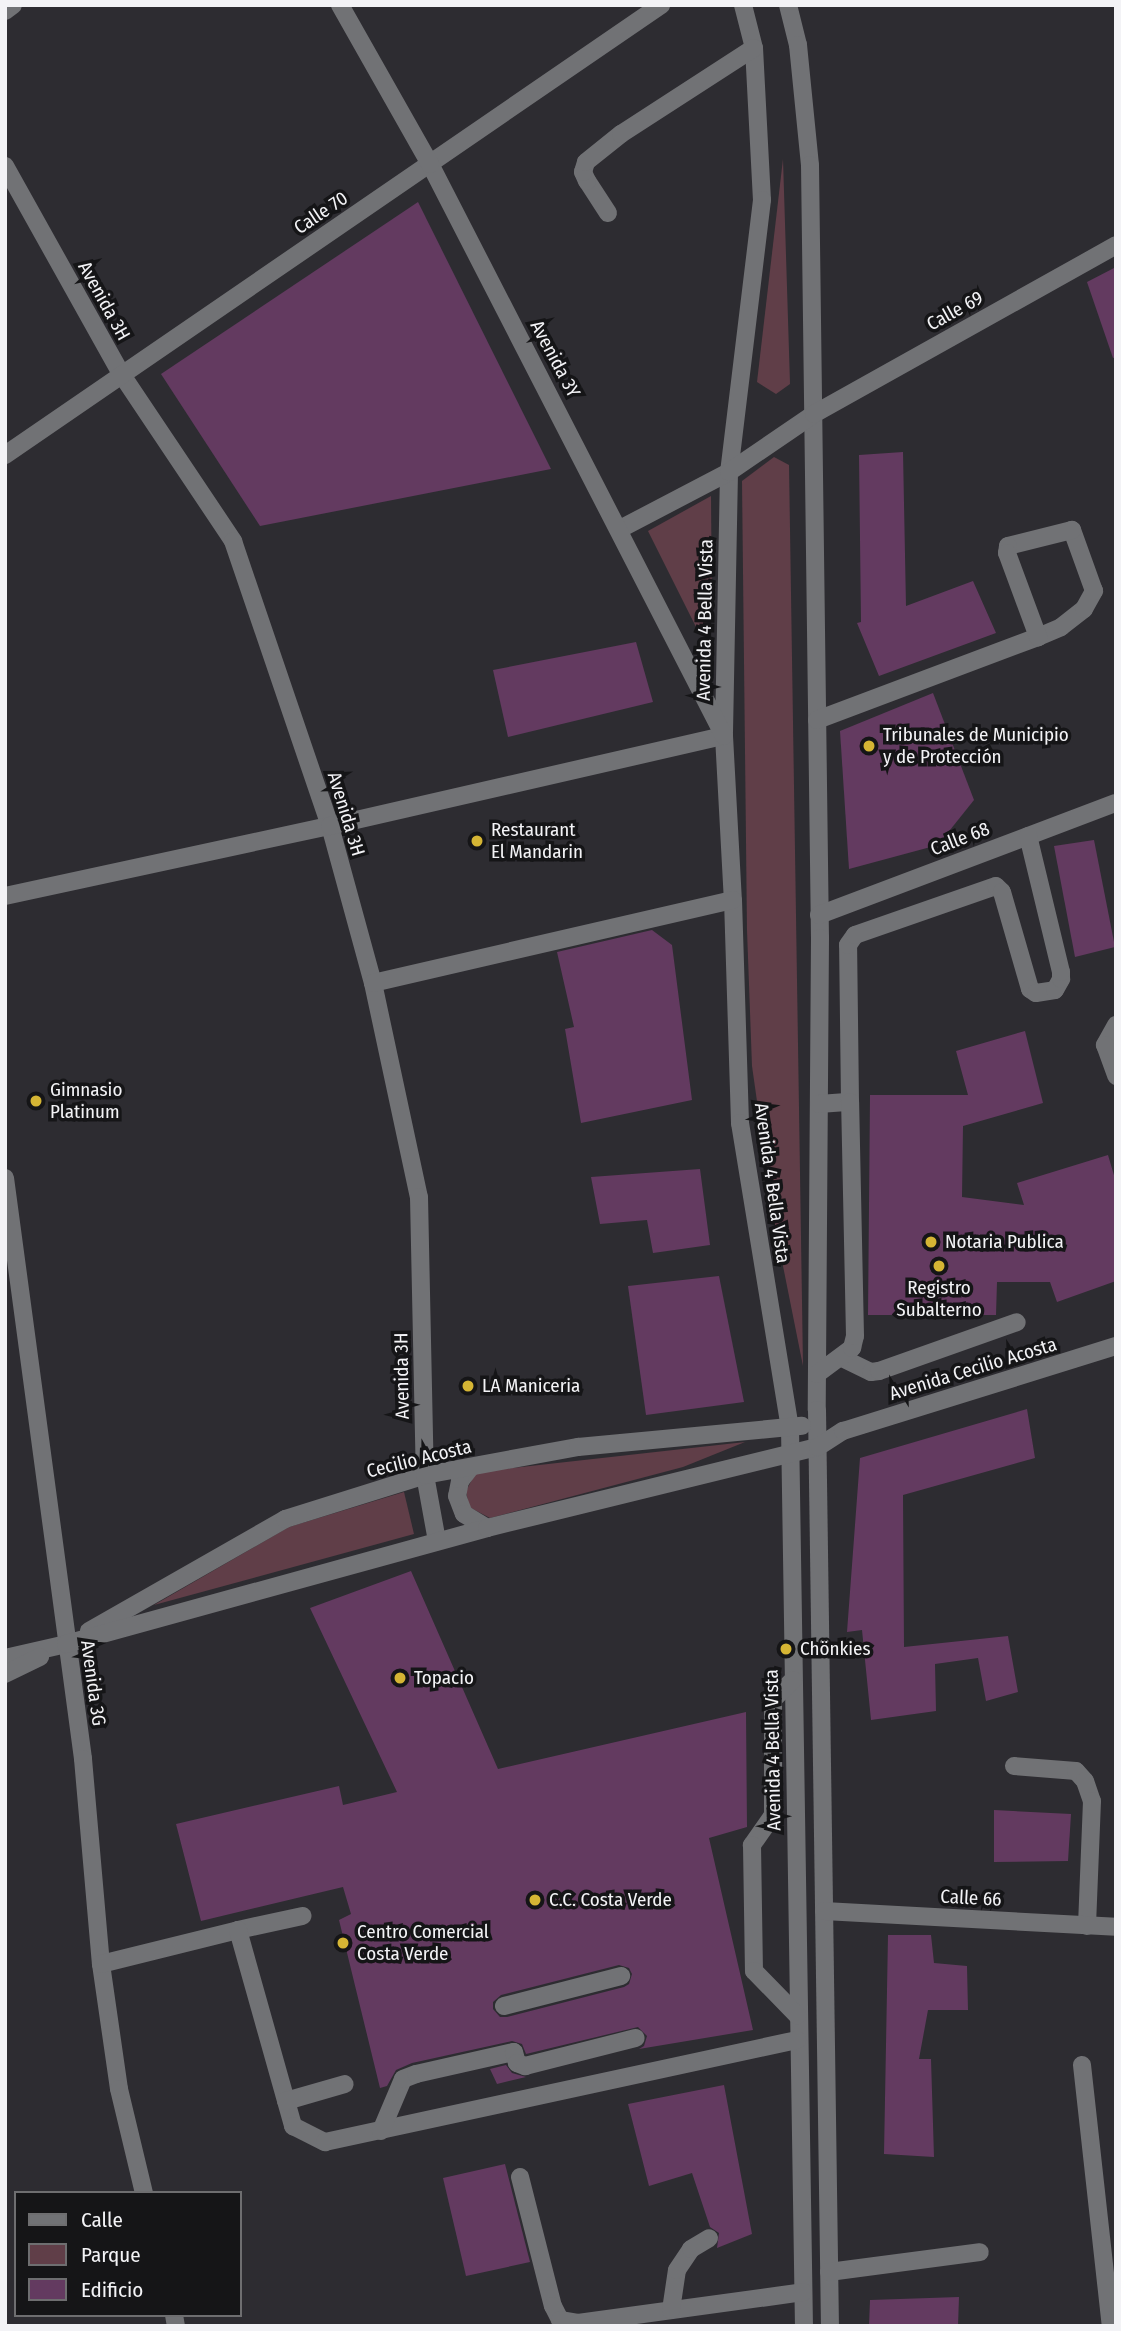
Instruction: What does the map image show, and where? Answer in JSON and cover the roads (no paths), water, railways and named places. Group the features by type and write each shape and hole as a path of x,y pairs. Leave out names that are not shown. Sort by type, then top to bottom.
{"street":[{"path":"5,11 13,5"},
{"name":"Avenida 3Y","path":"340,5 430,164 620,529 724,736"},
{"name":"Calle 70","path":"5,455 661,5"},
{"name":"Avenida 4 Bella Vista","path":"743,5 754,48 762,200 729,472 724,736 733,900 740,1123 790,1427 797,2040 804,2326"},
{"name":"Avenida 4 Bella Vista","path":"788,5 798,45 810,165 819,915 817,1424 830,2326"},
{"path":"608,213 583,172 586,162 621,134 754,48"},
{"name":"Avenida 3H","path":"5,166 122,376 233,541 330,826 373,983 419,1197 425,1475 437,1541"},
{"name":"Calle 69","path":"620,529 729,472 814,414 1116,245"},
{"path":"817,720 1038,637 1061,628 1084,609 1094,591 1072,530 1008,546 1007,553 1038,637"},
{"path":"5,896 330,826 724,736"},
{"name":"Calle 68","path":"819,915 1116,803"},
{"path":"817,1374 852,1348 855,1336 848,945 855,935 996,886 1002,892 1030,989 1051,992 1059,985 1061,972 1028,836"},
{"path":"373,983 733,900"},
{"path":"1116,1025 1105,1045 1116,1076"},
{"path":"819,1104 850,1102"},
{"name":"Avenida 3G","path":"5,1178 83,1759 101,1964 119,2089 144,2191"},
{"path":"842,1358 871,1371 879,1371 1017,1322"},
{"name":"Avenida Cecilio Acosta","path":"818,1447 843,1432 1116,1346"},
{"path":"817,1424 843,1432"},
{"name":"Cecilio Acosta","path":"66,1644 285,1519 425,1475 578,1447 817,1424"},
{"name":"Cecilio Acosta","path":"5,1658 66,1644 487,1528 818,1447"},
{"path":"471,1467 460,1481 457,1496 464,1514 487,1528"},
{"path":"5,1674 66,1644"},
{"path":"793,1680 773,1699 773,1815 752,1845 754,1971 797,2015"},
{"path":"1014,1766 1076,1771 1085,1781 1092,1801 1087,1926"},
{"name":"Calle 66","path":"824,1911 1116,1927"},
{"path":"101,1964 302,1916"},
{"path":"239,1930 293,2126 325,2142 797,2040"},
{"path":"504,2006 621,1976"},
{"path":"381,2131 403,2079 416,2074 514,2052 517,2063 525,2066 636,2038"},
{"path":"1082,2065 1111,2326"},
{"path":"286,2101 345,2084"},
{"path":"520,2177 553,2306 560,2320 578,2323 803,2292"},
{"path":"671,2310 677,2270 691,2249 709,2238"},
{"path":"829,2272 980,2252"}],"place":[{"name":"Tribunales de Municipio y de Protección","path":"869,746"},
{"name":"Restaurant El Mandarin","path":"477,841"},
{"name":"Gimnasio Platinum","path":"36,1101"},
{"name":"Notaria Publica","path":"931,1242"},
{"name":"Registro Subalterno","path":"939,1266"},
{"name":"LA Maniceria","path":"468,1386"},
{"name":"Chönkies","path":"786,1649"},
{"name":"Topacio","path":"400,1678"},
{"name":"C.C. Costa Verde","path":"535,1900"},
{"name":"Centro Comercial Costa Verde","path":"343,1943"}]}
